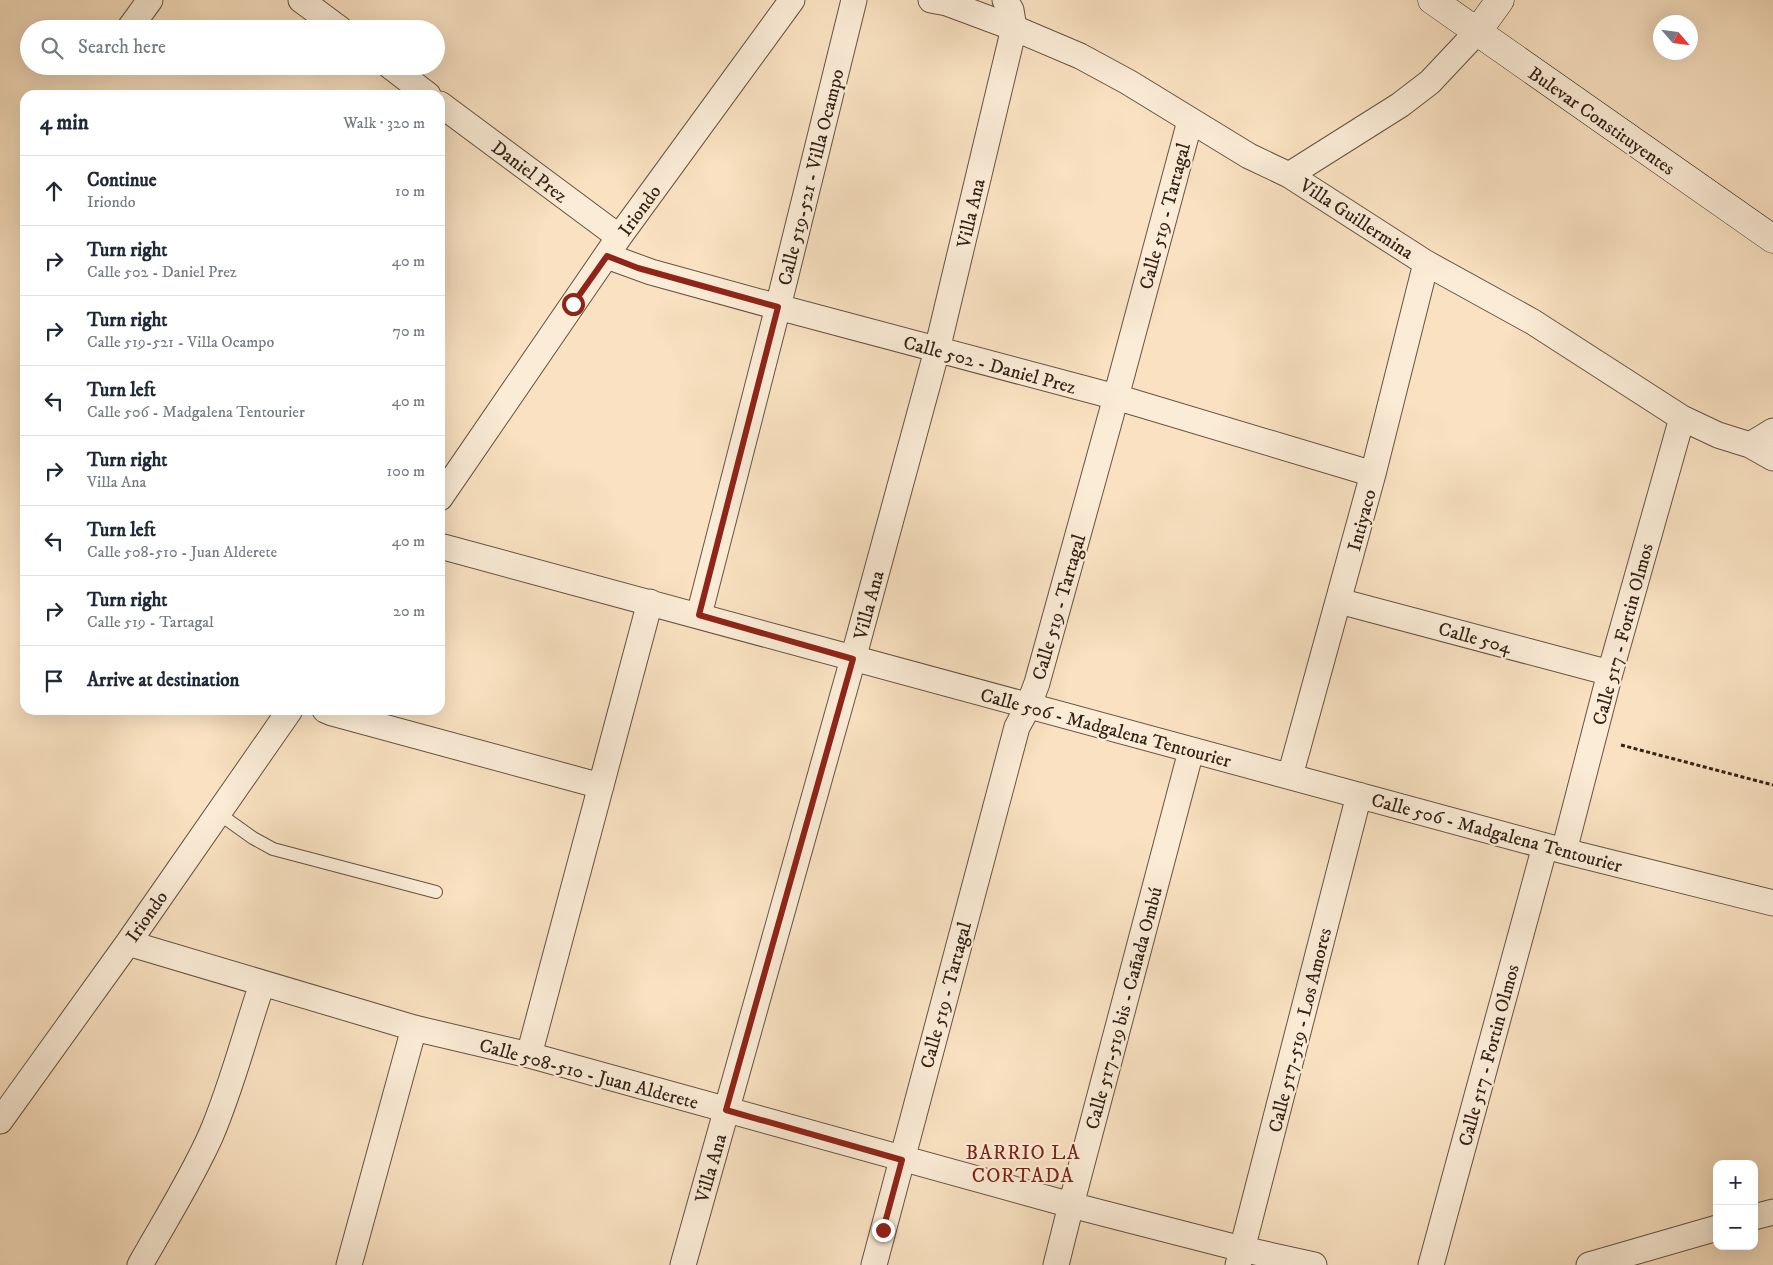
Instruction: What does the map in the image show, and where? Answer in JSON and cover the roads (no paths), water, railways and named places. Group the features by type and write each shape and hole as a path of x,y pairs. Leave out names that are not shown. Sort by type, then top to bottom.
{"street":[{"path":"136,20 150,0"},
{"path":"301,0 328,20"},
{"name":"Iriondo","path":"445,491 613,247 792,0"},
{"name":"Calle 519-521 - Villa Ocampo","path":"699,615 854,0"},
{"name":"Villa Guillermina","path":"931,0 1014,28 1080,56 1128,82 1249,156 1289,175 1426,263 1533,322 1682,418 1718,435 1750,445 1773,458"},
{"name":"Villa Ana","path":"683,1265 853,659 937,350 1014,28 1011,10 1005,0"},
{"name":"Bulevar Constituyentes","path":"1432,0 1773,239"},
{"path":"1289,175 1400,105 1430,82 1477,32 1500,0"},
{"path":"402,75 421,90"},
{"name":"Daniel Prez","path":"445,108 613,247"},
{"name":"Calle 519 - Tartagal","path":"874,1265 1017,727 1038,683 1190,121"},
{"name":"Calle 502 - Daniel Prez","path":"613,247 625,264 651,272 1116,397 1373,474"},
{"name":"Intiyaco","path":"1290,776 1373,474 1426,263"},
{"name":"Calle 517 - Fortin Olmos","path":"1431,1265 1554,848 1594,737 1610,673 1682,418"},
{"path":"1750,445 1773,431"},
{"name":"Calle 506 - Madgalena Tentourier","path":"445,547 699,615 1028,707 1554,848 1773,903"},
{"name":"Calle 504","path":"1339,601 1610,673"},
{"path":"529,1055 650,602"},
{"name":"Iriondo","path":"0,1121 128,943 287,715"},
{"path":"339,715 601,786"},
{"name":"Calle 517-519 bis - Cañada Ombú","path":"1056,1265 1191,750"},
{"name":"Calle 517-519 - Los Amores","path":"1240,1257 1359,795"},
{"name":"Calle 508-510 - Juan Alderete","path":"128,943 414,1028 529,1055 1071,1206 1240,1257 1314,1265"},
{"path":"140,1265 191,1176 210,1135 225,1097 262,984"},
{"path":"349,1265 414,1028"},
{"path":"1758,1216 1773,1212"},
{"path":"1589,1265 1713,1229"}],"lane":[{"path":"218,813 253,838 273,848 436,892"}],"district":[{"name":"BARRIO LA CORTADA","path":"1023,1164"}]}
